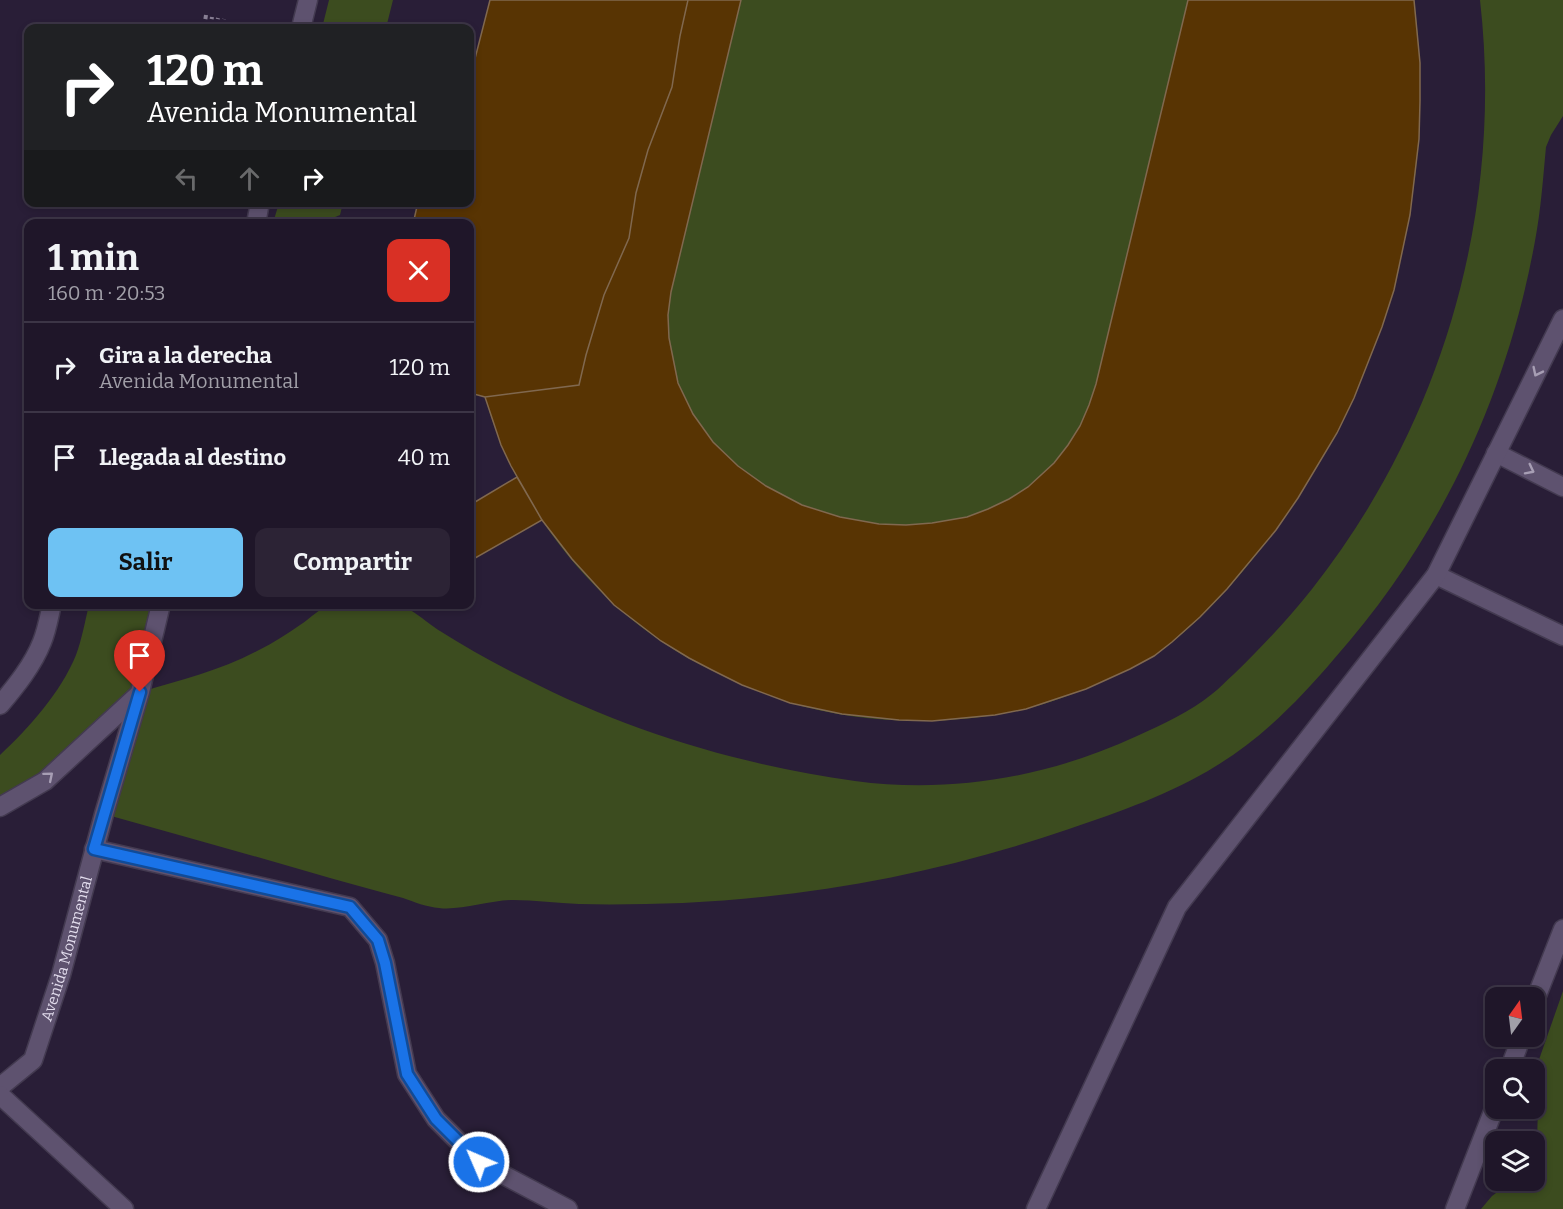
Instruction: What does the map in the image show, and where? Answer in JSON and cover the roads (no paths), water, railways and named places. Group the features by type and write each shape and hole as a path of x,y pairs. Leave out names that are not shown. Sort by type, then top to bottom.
{"street":[{"path":"302,24 308,0"},
{"path":"1036,1209 1177,907 1436,574 1563,319"},
{"path":"1496,453 1563,487"},
{"path":"1436,574 1563,636"},
{"path":"0,705 14,688 43,641 51,609"},
{"name":"Avenida Monumental","path":"0,1087 33,1060 61,975 94,849 140,692 160,609"},
{"path":"0,807 45,781 140,692"},
{"path":"94,849 350,907 378,940 385,963 407,1074 436,1119 479,1162 568,1209"},
{"path":"1540,987 1563,929"},
{"path":"0,1095 115,1206"},
{"path":"1455,1209 1490,1119"}]}
